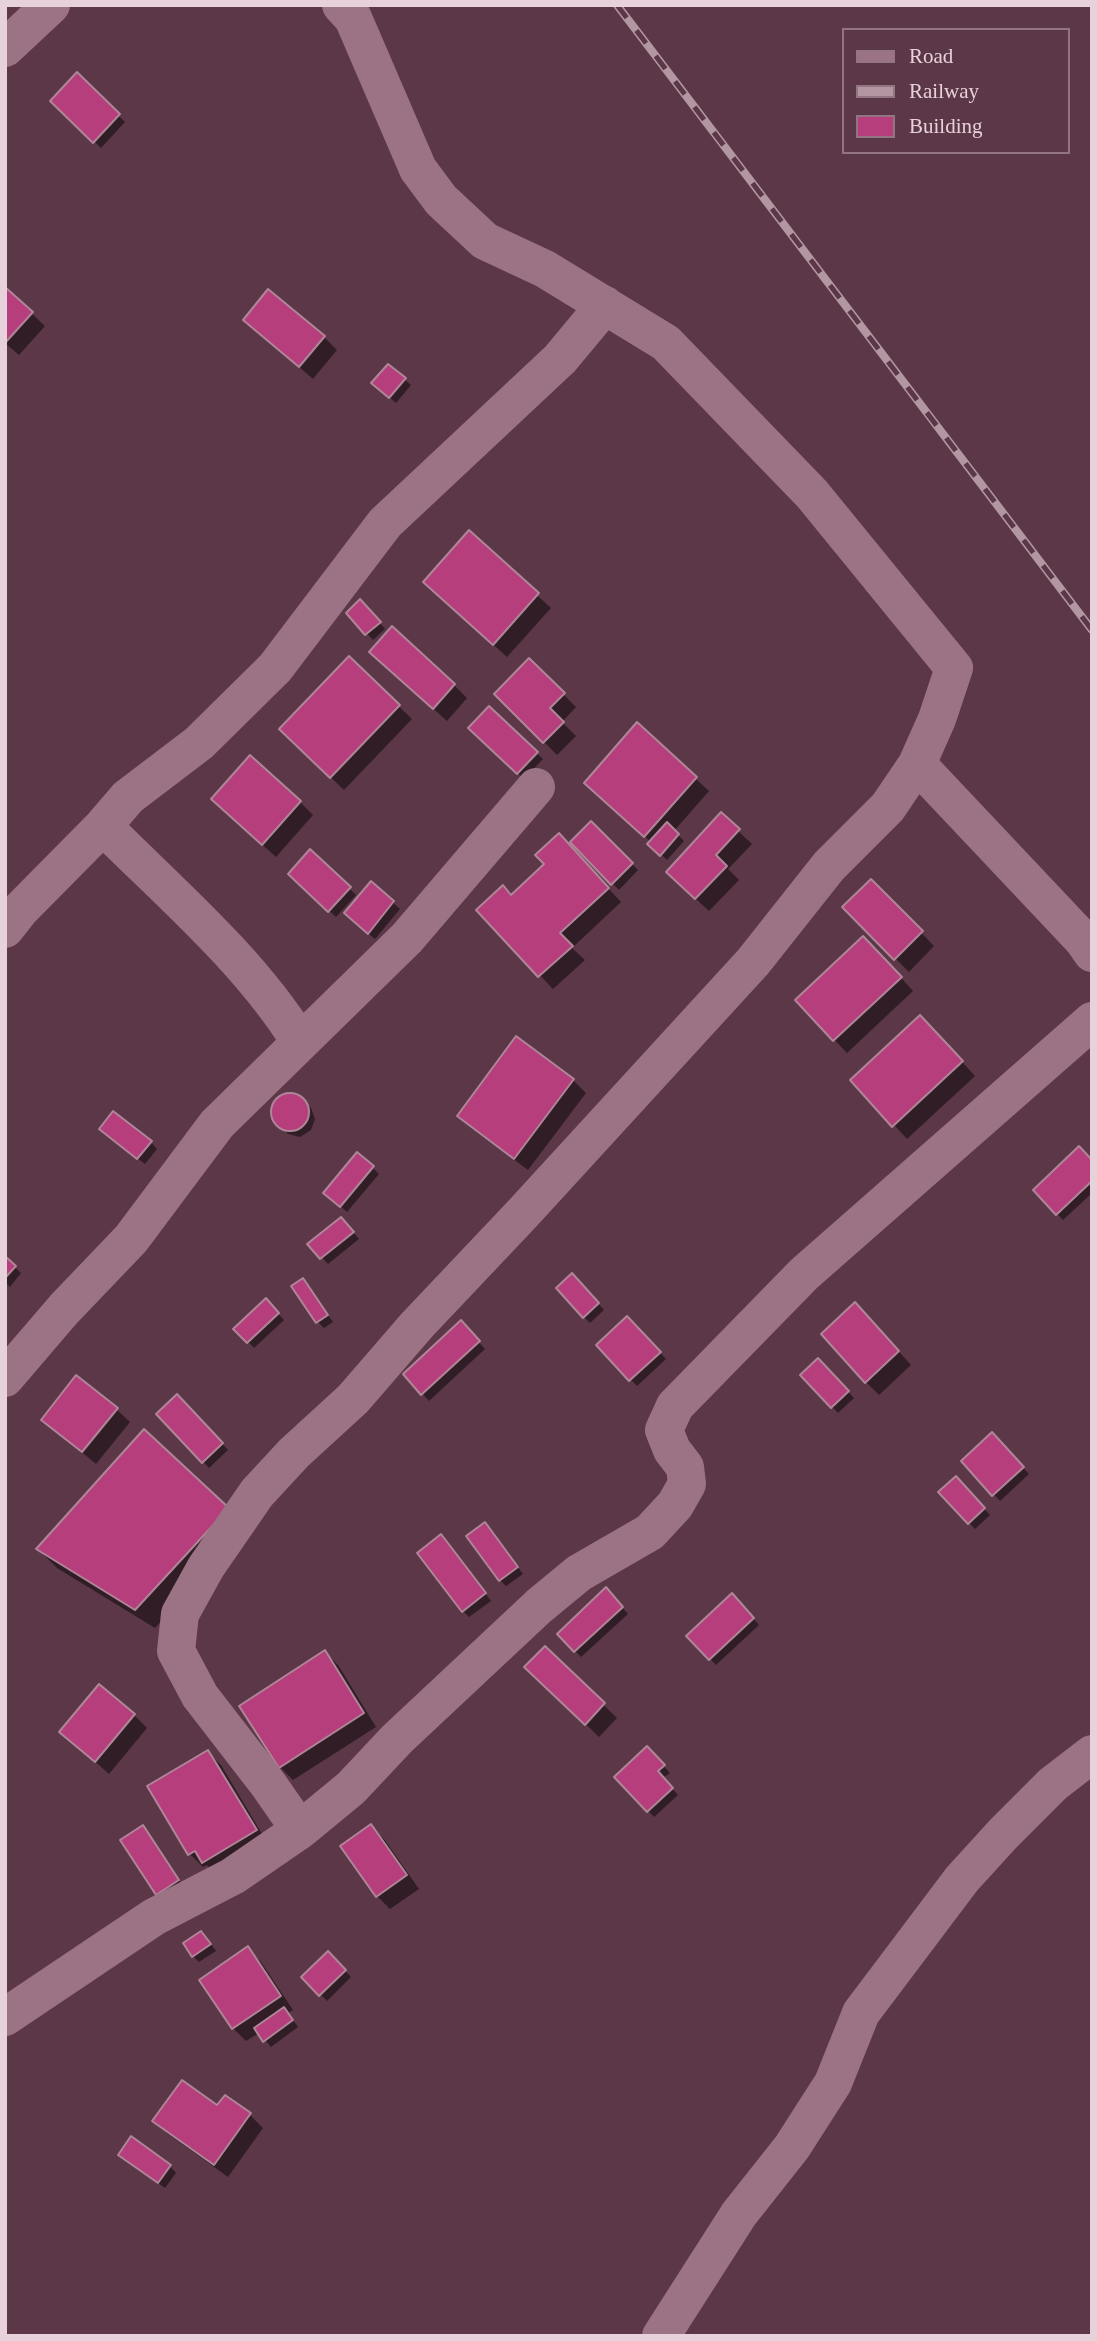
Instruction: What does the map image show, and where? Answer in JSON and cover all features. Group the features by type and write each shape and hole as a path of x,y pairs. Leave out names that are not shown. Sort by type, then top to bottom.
{"street":[{"path":"5,48 51,5"},
{"path":"300,1830 200,1696 176,1651 180,1614 206,1567 257,1493 294,1453 353,1399 417,1325 689,1033 753,961 829,866 888,807 917,764 937,719 954,668 812,494 666,343 545,269 485,241 441,200 418,169 353,18 341,5"},
{"path":"5,929 128,797 199,743 275,668 385,523 560,359 605,305"},
{"path":"917,764 1083,940 1092,953"},
{"path":"5,1378 64,1309 131,1239 217,1124 407,938 536,787"},
{"path":"103,826 219,941 286,1020 300,1042"},
{"path":"5,2017 154,1917 233,1876 300,1830 351,1788 416,1721 549,1598 579,1573 650,1532 675,1505 687,1484 685,1467 664,1430 675,1406 804,1274 1092,1021"},
{"path":"661,2336 739,2214 792,2147 833,2083 861,2013 962,1879 1045,1793 1092,1754"}],"building":[{"path":"77,72 120,114 93,143 50,101"},
{"path":"5,287 33,312 5,343"},
{"path":"268,289 325,336 299,367 243,320"},
{"path":"388,364 406,378 389,398 371,383"},
{"path":"469,530 539,593 493,645 423,582"},
{"path":"360,599 381,622 365,635 346,613"},
{"path":"392,626 455,684 433,709 369,652"},
{"path":"349,656 400,705 330,778 279,729"},
{"path":"529,658 565,693 550,708 564,722 543,743 494,694"},
{"path":"489,706 538,752 517,774 468,728"},
{"path":"637,722 697,777 644,837 584,783"},
{"path":"250,755 301,801 262,845 211,799"},
{"path":"721,812 740,829 716,855 727,866 695,899 666,872"},
{"path":"591,821 633,863 611,885 570,842"},
{"path":"667,822 679,834 660,856 647,844"},
{"path":"559,833 609,888 560,933 573,946 538,977 476,910 503,885 511,895 544,864 535,855"},
{"path":"310,849 351,887 328,912 288,874"},
{"path":"871,879 923,931 894,960 842,907"},
{"path":"371,881 394,901 368,934 344,913"},
{"path":"863,936 902,977 833,1041 795,1000"},
{"path":"920,1015 963,1061 892,1127 850,1080"},
{"path":"516,1036 574,1079 514,1159 457,1116"},
{"path":"290,1093 304,1098 309,1112 304,1126 290,1131 276,1126 271,1112 276,1098"},
{"path":"113,1111 152,1141 137,1159 99,1129"},
{"path":"1079,1146 1092,1160 1092,1181 1056,1215 1033,1190"},
{"path":"357,1152 374,1166 340,1207 323,1193"},
{"path":"341,1217 354,1232 320,1259 307,1244"},
{"path":"5,1256 16,1266 5,1278"},
{"path":"572,1273 599,1303 583,1318 556,1288"},
{"path":"303,1278 328,1315 316,1323 291,1286"},
{"path":"266,1298 279,1313 247,1343 233,1329"},
{"path":"855,1302 899,1351 865,1383 821,1334"},
{"path":"627,1316 661,1352 629,1381 596,1345"},
{"path":"461,1320 480,1341 421,1395 403,1374"},
{"path":"818,1358 849,1391 831,1408 800,1375"},
{"path":"76,1375 118,1408 82,1452 41,1420"},
{"path":"177,1394 223,1443 202,1463 156,1414"},
{"path":"144,1429 229,1508 135,1610 36,1549"},
{"path":"992,1432 1024,1467 992,1496 961,1461"},
{"path":"956,1476 985,1508 968,1524 938,1492"},
{"path":"485,1522 518,1567 499,1581 466,1536"},
{"path":"441,1534 486,1593 462,1612 417,1553"},
{"path":"606,1587 623,1607 574,1652 557,1634"},
{"path":"732,1593 754,1618 709,1660 686,1636"},
{"path":"545,1646 605,1703 585,1725 524,1667"},
{"path":"325,1650 364,1713 279,1768 239,1706"},
{"path":"99,1684 135,1714 95,1762 59,1732"},
{"path":"647,1746 665,1765 658,1771 673,1788 647,1812 614,1777"},
{"path":"208,1750 257,1830 202,1863 195,1851 188,1855 147,1786"},
{"path":"371,1824 407,1875 376,1897 340,1846"},
{"path":"143,1825 179,1880 156,1895 120,1840"},
{"path":"201,1931 211,1944 192,1957 183,1943"},
{"path":"248,1946 281,1996 232,2029 199,1980"},
{"path":"328,1951 346,1970 319,1996 301,1977"},
{"path":"284,2007 293,2020 263,2042 254,2028"},
{"path":"182,2080 217,2105 225,2095 251,2113 214,2165 152,2121"},
{"path":"131,2136 171,2165 158,2183 118,2155"}],"railway":[{"path":"617,5 1092,630"}]}
